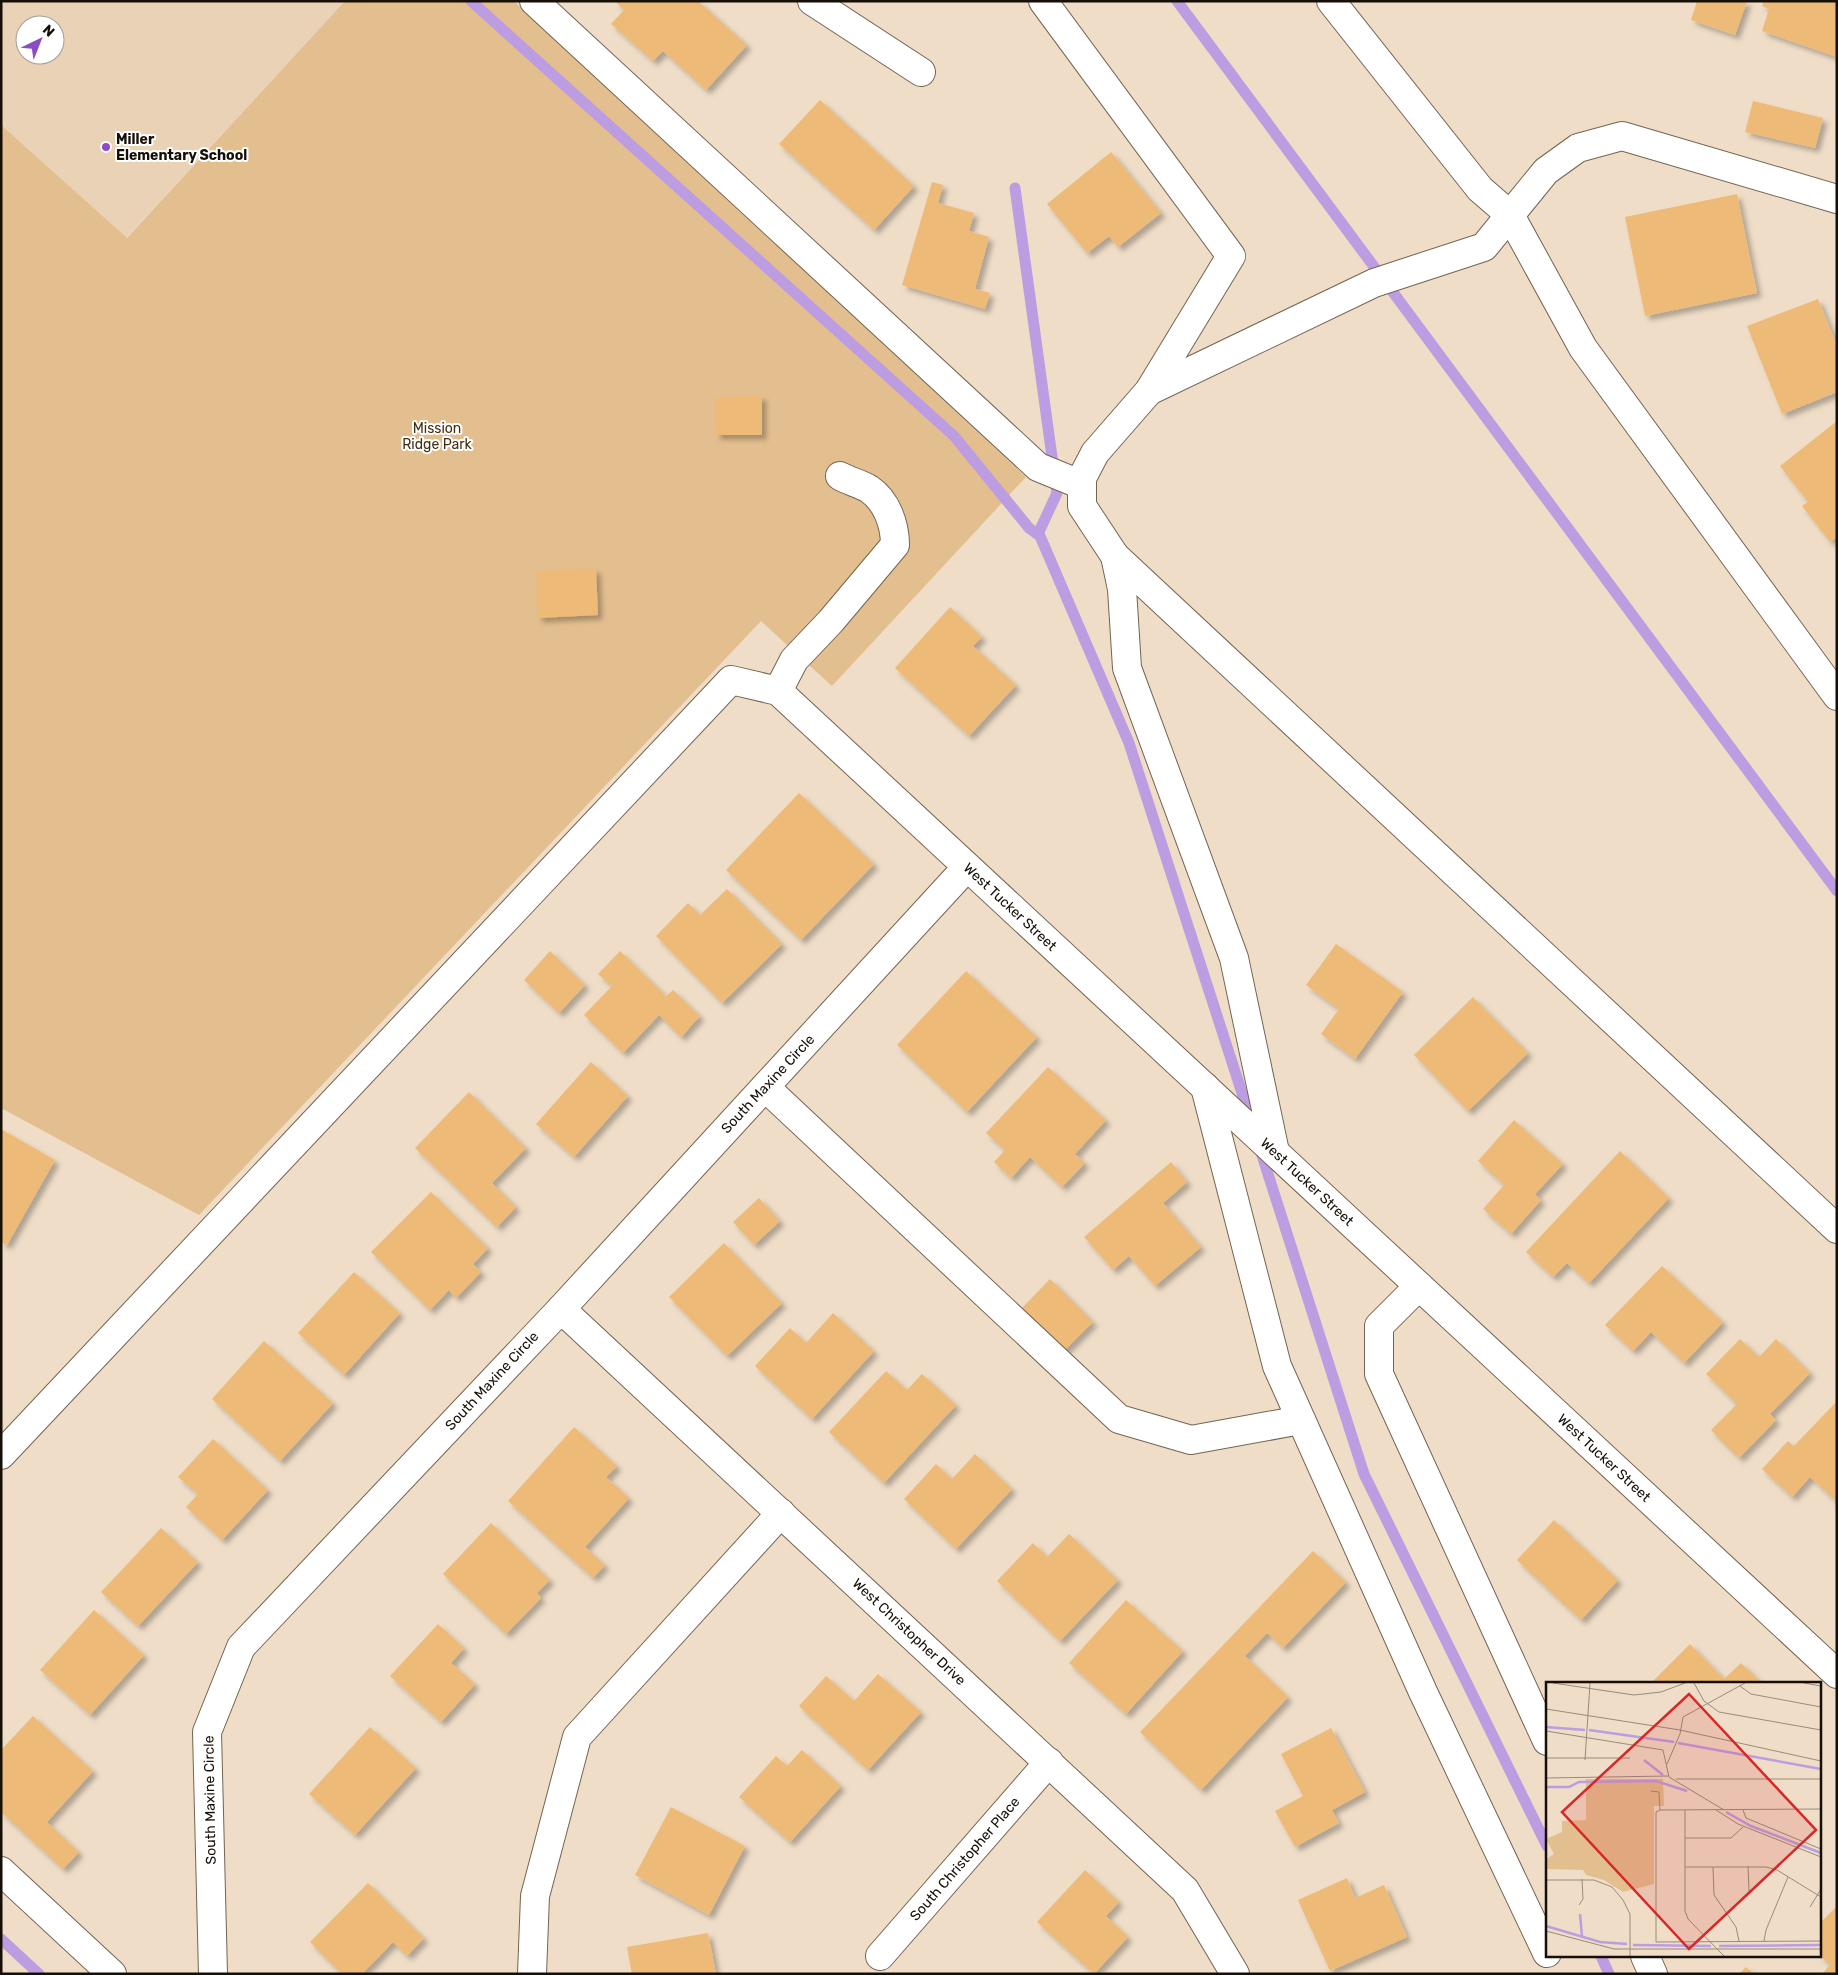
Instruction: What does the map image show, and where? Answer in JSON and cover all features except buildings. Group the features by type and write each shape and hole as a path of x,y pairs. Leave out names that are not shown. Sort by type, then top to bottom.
{"street":[{"path":"534,1 1038,467 1082,486"},
{"path":"812,1 921,72"},
{"path":"1043,1 1231,256 1149,391 1095,453 1082,478 1082,506 1116,556 1837,1229"},
{"path":"1331,1 1480,189 1510,215 1583,348 1837,696"},
{"path":"1149,391 1374,283 1484,247 1546,171 1578,148 1622,136 1837,199"},
{"path":"1,1455 731,680 778,691 794,660 831,621 895,545 895,529 889,513 870,490 840,476"},
{"path":"1116,556 1122,589 1127,668 1234,958 1275,1152"},
{"name":"West Tucker Street","path":"778,691 1837,1674"},
{"name":"South Maxine Circle","path":"213,1974 207,1732 241,1647 561,1309 967,867"},
{"path":"765,1087 1119,1419 1191,1440 1301,1420"},
{"path":"1205,1087 1277,1366 1423,1692 1546,1953"},
{"path":"1419,1286 1379,1326 1379,1374 1546,1739"},
{"name":"West Christopher Drive","path":"561,1309 1185,1890 1235,1974"},
{"path":"532,1974 535,1896 577,1737 781,1513"},
{"name":"South Christopher Place","path":"880,1956 1049,1762"},
{"path":"1,1871 112,1974"},
{"path":"1548,1958 1556,1974"},
{"path":"1646,1958 1653,1974"}],"shaded area":[{"name":"Miller Elementary School","path":"1,1 345,1 1,373"}],"green space":[{"name":"Mission Ridge Park","path":"345,1 514,1 1026,477 832,686 761,621 199,1215 1,1108 1,125 127,238"}],"waterway":[{"path":"471,1 954,436 1029,528 1040,536 1129,743 1251,1121"},
{"path":"1177,1 1837,891"},
{"path":"1015,188 1057,493 1038,534"},
{"path":"1259,1146 1364,1474 1546,1844"},
{"path":"1,1939 39,1974"},
{"path":"1602,1958 1609,1974"}],"place":[{"name":"Miller Elementary School","path":"106,147"}]}
